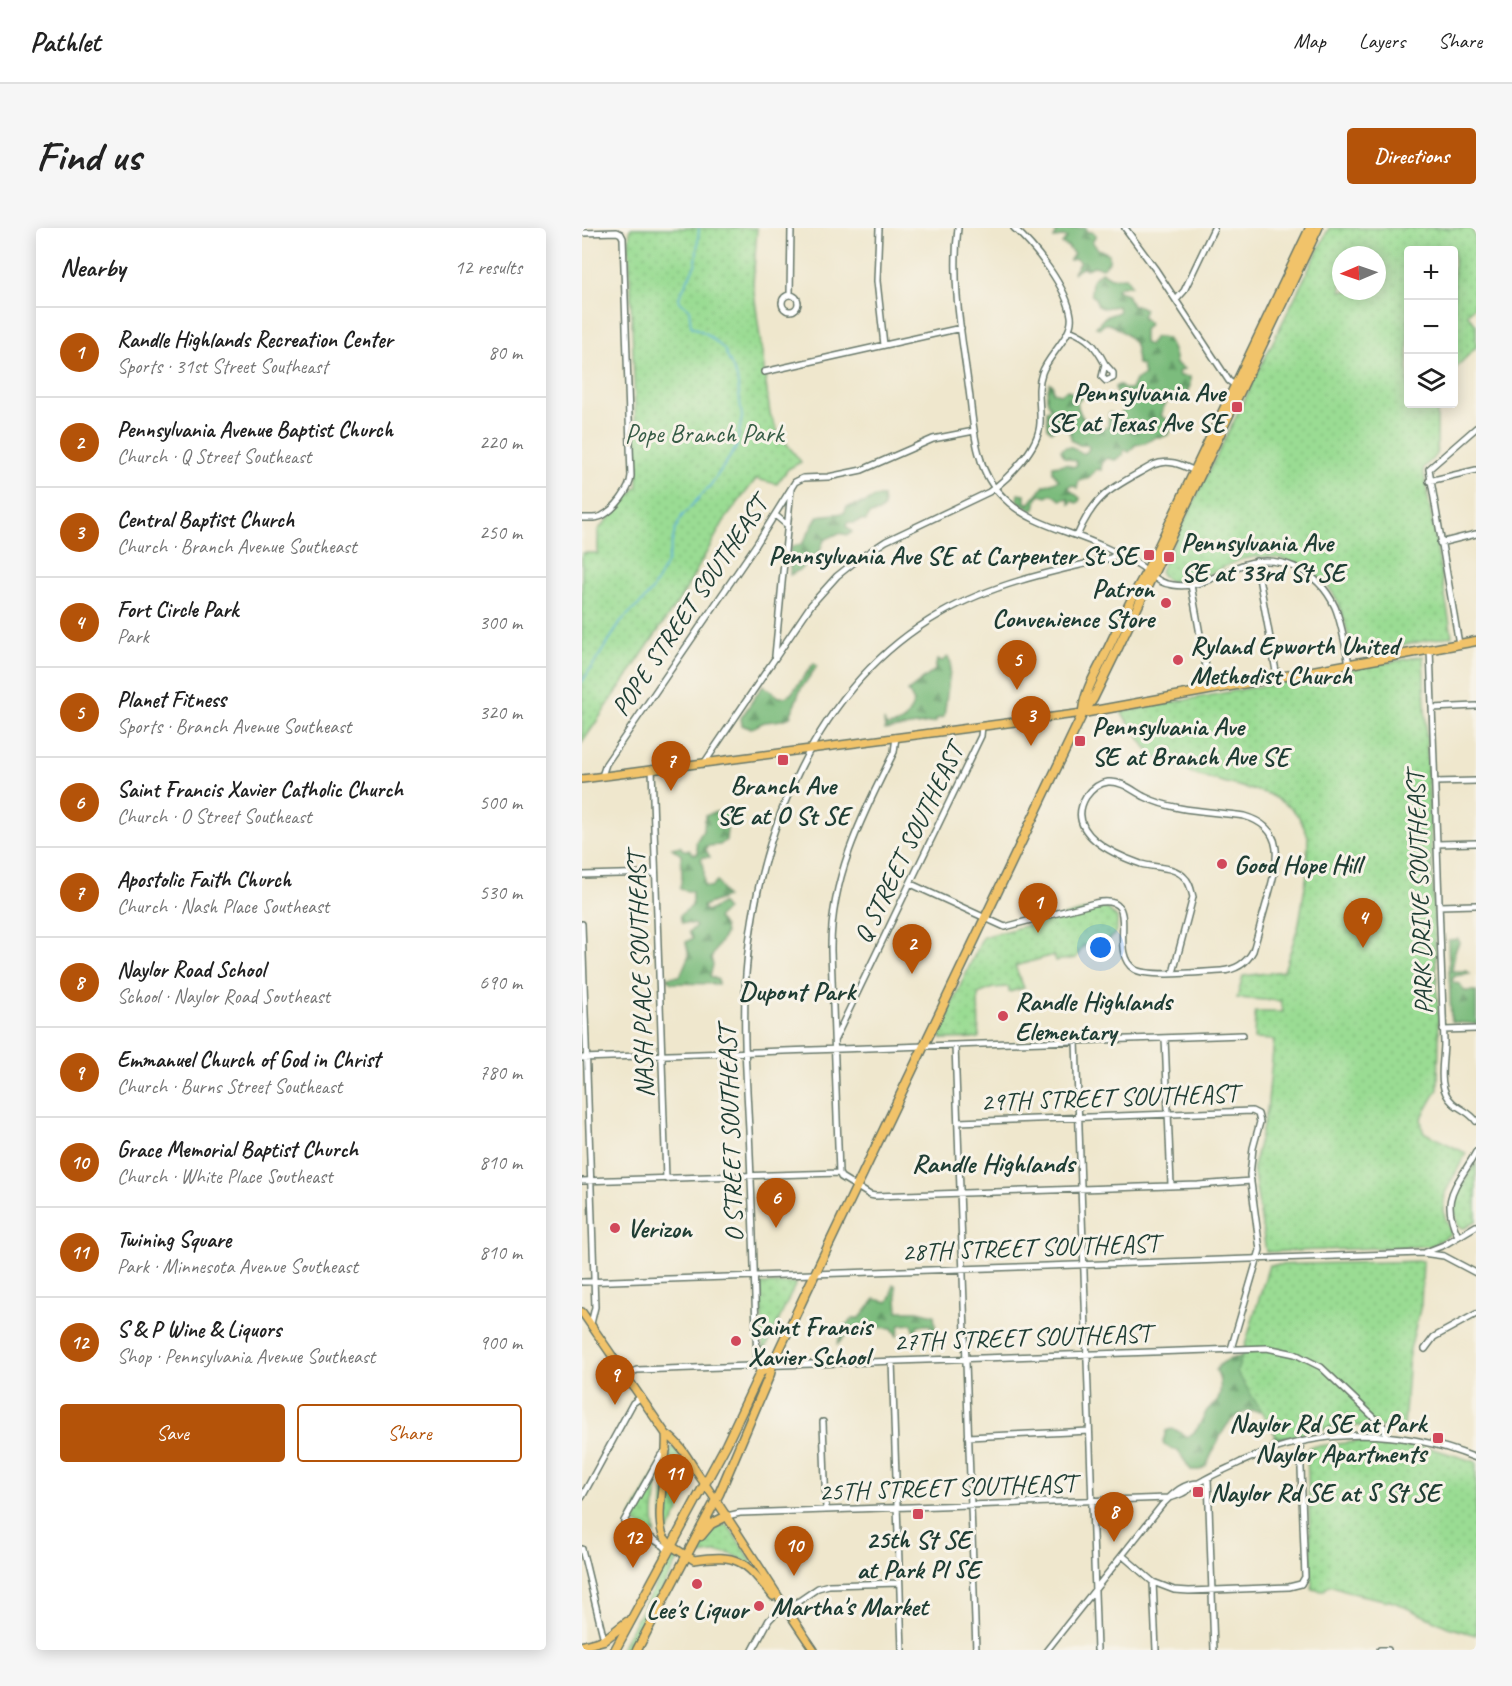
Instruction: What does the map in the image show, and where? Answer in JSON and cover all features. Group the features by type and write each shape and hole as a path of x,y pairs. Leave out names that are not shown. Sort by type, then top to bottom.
{"highway":[{"path":"637,1650 716,1500 772,1365 814,1274 860,1188 923,1046 1083,713 1084,700 1094,676 1134,592 1149,574 1310,228"},
{"path":"1237,387 1318,228"},
{"path":"1083,713 1476,641"},
{"path":"615,1650 741,1416 759,1369 772,1365"},
{"path":"686,1555 711,1524 727,1516"},
{"path":"582,1646 604,1640 618,1631 633,1615"},
{"path":"582,1646 590,1650"}],"main road":[{"path":"582,778 1083,713"},
{"path":"582,1312 666,1434 677,1445 727,1516 814,1650"},
{"path":"666,1434 660,1522 663,1536 670,1548 694,1560 720,1556 740,1562 751,1570 785,1608"}],"street":[{"path":"790,295 791,228"},
{"path":"879,228 877,281 884,345"},
{"path":"958,228 956,274 974,431 980,457 995,488 1007,502 1024,514 1116,554 1167,584 1191,585 1206,582 1236,567 1256,561 1275,561 1291,565 1308,574 1320,585 1335,608 1349,664"},
{"path":"705,762 818,597 853,562 886,541 995,488 1036,442 1040,426 1039,394 1042,374 1068,330 1071,313 1058,284 1039,255 1014,228"},
{"path":"1125,228 1229,381 1237,387"},
{"path":"1176,300 1184,291 1214,228"},
{"path":"582,233 618,232 623,236 632,476 627,490 604,514 595,518 582,518"},
{"path":"764,372 961,328"},
{"path":"1068,330 1089,340 1105,364"},
{"path":"1459,644 1429,481 1429,467 1476,428"},
{"path":"775,658 790,488 801,478 825,478 862,470 933,438 974,431"},
{"path":"1077,536 1088,513 1100,498 1153,465 1170,461 1197,472"},
{"path":"1429,481 1476,470"},
{"name":"POPE STREET SOUTHEAST","path":"602,776 606,764 775,515 790,488"},
{"path":"775,515 787,525"},
{"path":"1440,543 1476,534"},
{"name":"O STREET SOUTHEAST","path":"759,1369 746,1052 746,973 758,896 776,829 811,748 836,706 858,680 892,647 923,624 956,605 994,589 1111,558 1116,554"},
{"path":"1256,561 1277,677"},
{"path":"1191,585 1210,689"},
{"name":"PARK DRIVE SOUTHEAST","path":"1430,649 1443,1030 1442,1077 1444,1089 1450,1099 1476,1121"},
{"path":"1432,708 1476,706"},
{"name":"Q STREET SOUTHEAST","path":"834,1041 981,736 982,726"},
{"path":"896,737 894,752 851,842 836,895 831,942 839,1173 875,1196 1251,1181 1260,1250 1231,1349"},
{"name":"NASH PLACE SOUTHEAST","path":"652,769 666,1179"},
{"path":"1435,782 1476,781"},
{"path":"911,884 1000,927 1010,927 1095,903 1111,902 1119,907 1123,916 1122,949 1129,965 1145,973 1173,973 1225,971 1240,966 1253,951 1276,866 1276,848 1270,833 1262,824 1248,817 1165,805 1145,798 1118,782 1104,783 1090,791 1083,803 1081,814 1085,830 1090,837 1107,849 1142,864 1177,871 1191,886 1193,897 1173,973"},
{"path":"1437,844 1476,843"},
{"path":"582,875 656,873"},
{"path":"1439,906 1476,904"},
{"path":"582,924 584,1058 595,1311 591,1324"},
{"path":"1443,1030 1476,1029"},
{"path":"584,1058 1244,1035"},
{"path":"1165,1038 1171,1185"},
{"path":"1076,1041 1097,1650"},
{"path":"956,1045 976,1650"},
{"name":"29TH STREET SOUTHEAST","path":"958,1122 1252,1111 1259,1116 1260,1122 1250,1165 1251,1181"},
{"path":"1458,1236 1449,1215 1450,1199 1452,1191 1476,1152"},
{"path":"582,1182 839,1173"},
{"path":"1422,1253 1444,1245 1476,1226"},
{"path":"1444,1245 1444,1254 1450,1259"},
{"name":"28TH STREET SOUTHEAST","path":"582,1282 1422,1253 1450,1259 1476,1273"},
{"path":"1425,1349 1434,1337 1476,1314"},
{"name":"27TH STREET SOUTHEAST","path":"772,1365 1262,1348 1295,1354 1314,1362 1332,1376 1384,1427 1386,1435"},
{"path":"892,1361 902,1650"},
{"path":"626,1375 637,1370 759,1369"},
{"path":"582,1497 633,1403 640,1396"},
{"path":"823,1422 826,1510"},
{"path":"968,1437 1089,1431"},
{"path":"1047,1650 1176,1490 1195,1482 1199,1483 1253,1457 1300,1441 1343,1435 1386,1435 1429,1442 1476,1458"},
{"path":"1123,1556 1153,1582 1180,1591 1298,1586 1305,1577 1300,1441"},
{"path":"666,1450 624,1521 670,1548"},
{"path":"1208,1478 1215,1650"},
{"name":"25TH STREET SOUTHEAST","path":"727,1516 740,1513 1168,1498"},
{"path":"582,1550 604,1640"},
{"path":"1153,1582 1155,1650"},
{"path":"753,1650 769,1620 824,1586 899,1583"},
{"path":"1380,1650 1388,1650"}],"green space":[{"name":"Pope Branch Park","path":"630,228 757,228 753,284 770,414 779,434 801,462 788,469 777,484 756,479 724,521 685,591 582,743 582,553 598,553 598,530 638,486"},
{"path":"1053,228 1086,228 1087,232 1092,232 1096,236 1092,242 1098,249 1109,254 1109,262 1102,268 1094,266 1082,268 1073,273 1080,262 1076,259 1070,260 1074,254 1062,244 1067,238 1054,238 1057,231"},
{"path":"1329,228 1472,228 1476,239 1476,305 1467,314 1476,325 1476,347 1458,366 1458,246 1404,246 1404,408 1437,408 1437,454 1423,468 1452,636 1353,654 1338,603 1330,589 1312,572 1291,561 1279,558 1243,559 1187,581 1175,582 1166,579 1160,571"},
{"path":"1101,272 1111,278 1126,277 1131,286 1121,286 1116,290 1127,294 1132,306 1145,309 1142,317 1149,324 1144,330 1144,343 1149,345 1155,337 1167,338 1176,364 1184,369 1178,372 1179,376 1190,377 1190,386 1183,400 1170,398 1164,406 1161,416 1175,424 1168,435 1160,438 1158,436 1135,445 1129,452 1124,449 1123,455 1115,460 1107,458 1102,462 1101,470 1097,469 1087,479 1079,480 1077,488 1070,486 1069,489 1080,498 1077,503 1072,501 1070,504 1068,498 1061,500 1052,494 1047,497 1041,495 1037,498 1035,509 1031,510 1017,500 1018,494 1025,495 1025,502 1029,504 1044,486 1059,480 1053,472 1053,466 1066,464 1073,467 1077,465 1076,461 1064,457 1061,450 1065,447 1072,447 1082,454 1089,448 1088,445 1080,445 1072,441 1068,428 1057,427 1052,431 1048,428 1047,411 1052,407 1047,399 1050,383 1053,385 1053,392 1060,394 1068,390 1072,393 1081,392 1083,396 1077,403 1081,414 1092,427 1102,429 1108,427 1109,413 1114,418 1124,411 1126,406 1127,399 1117,397 1115,387 1119,385 1124,389 1131,389 1135,380 1144,375 1142,365 1138,364 1135,345 1131,339 1111,325 1096,327 1105,317 1119,312 1118,306 1103,308 1098,306 1091,294 1092,280"},
{"path":"875,497 883,497 884,507 879,512 870,514 866,521 848,522 846,526 852,532 848,535 839,533 824,540 820,551 801,569 790,575 790,549 802,544 818,516 844,513 847,507 867,502"},
{"path":"1423,656 1439,1034 1438,1089 1421,1119 1423,1132 1466,1153 1445,1193 1443,1211 1451,1234 1431,1246 1266,1252 1253,1167 1267,1110 1274,1040 1254,1039 1255,1012 1283,1012 1281,1001 1237,998 1243,976 1284,971 1299,924 1307,873 1308,836 1299,817 1290,807 1269,794 1196,775 1152,756 1121,712"},
{"path":"948,657 951,663 944,717 936,719 936,722 885,730 884,720 886,726 902,722 907,717 914,702 908,691 935,670 937,660 942,661"},
{"path":"814,663 817,666 800,690 790,717 765,722 752,728 742,725 741,718 763,685 778,697 785,697 791,694"},
{"path":"716,812 733,813 723,822 727,828 726,840 720,845 707,846 706,850 710,857 701,859 704,867 704,886 711,887 717,881 726,897 703,906 704,910 709,910 721,903 726,910 717,918 724,927 725,934 711,958 713,965 710,976 718,980 718,984 672,983 667,977 680,976 689,955 686,942 693,938 689,932 696,926 682,923 680,915 692,906 692,892 680,889 681,855 672,848 680,846 683,850 698,854 696,842 704,829 705,816"},
{"path":"1098,907 1107,908 1117,918 1117,926 1112,937 1102,943 1083,946 1076,958 1055,961 1054,955 1015,966 1024,988 1009,992 1009,987 993,988 978,994 979,1038 943,1039 938,1034 983,937"},
{"path":"1458,939 1452,971 1467,971 1470,974 1455,976 1452,980 1460,984 1464,991 1476,991 1476,1024 1451,1020 1448,942"},
{"path":"1476,1162 1476,1221 1465,1228 1459,1227 1455,1208 1456,1200"},
{"path":"1423,1261 1421,1305 1409,1353 1404,1428 1337,1425 1299,1435 1277,1437 1237,1372 1269,1265"},
{"path":"796,1283 766,1348 763,1352 761,1284"},
{"path":"893,1284 896,1286 898,1311 918,1311 934,1315 937,1345 932,1345 931,1325 918,1325 915,1333 912,1324 900,1325 897,1336 892,1328 858,1326 851,1329 837,1345 844,1326 854,1318 860,1318 875,1299 888,1302 892,1295"},
{"path":"1267,1355 1355,1425 1311,1431 1270,1442 1275,1436 1270,1422 1262,1412 1250,1411 1240,1414 1225,1427 1206,1466 1200,1470 1191,1470 1178,1451 1164,1445 1166,1431 1174,1430 1187,1437 1196,1430 1207,1411 1218,1400 1220,1382 1216,1370 1220,1365 1232,1358"},
{"path":"1363,1441 1430,1448 1476,1462 1476,1635 1448,1627 1394,1602 1356,1594 1330,1585 1323,1591 1312,1589 1307,1451 1309,1447"},
{"path":"674,1447 694,1482 668,1532 665,1532 663,1501 671,1448"},
{"path":"658,1472 654,1514 655,1534 633,1522 631,1517"},
{"path":"727,1524 765,1582 743,1559 727,1553 698,1555 716,1528"},
{"path":"671,1556 678,1560 629,1650 620,1650"}],"waterway":[{"path":"582,682 623,619 652,590 667,563 675,530 682,516 710,486 736,448 742,417 737,378 724,349 707,334 691,326 689,309 680,302 679,297 696,263 699,228"}],"place":[{"name":"Pennsylvania Ave SE at Texas Ave SE","path":"1237,407"},
{"name":"Pennsylvania Ave SE at Carpenter St SE","path":"1149,555"},
{"name":"Pennsylvania Ave SE at 33rd St SE","path":"1169,557"},
{"name":"Patron Convenience Store","path":"1166,603"},
{"name":"Ryland Epworth United Methodist Church","path":"1178,660"},
{"name":"Planet Fitness","path":"1017,690"},
{"name":"Pennsylvania Ave SE at Branch Ave SE","path":"1080,741"},
{"name":"Central Baptist Church","path":"1031,746"},
{"name":"Branch Ave SE at O St SE","path":"783,760"},
{"name":"Apostolic Faith Church","path":"671,791"},
{"name":"Good Hope Hill","path":"1222,864"},
{"name":"Randle Highlands Recreation Center","path":"1038,933"},
{"name":"Fort Circle Park","path":"1363,948"},
{"name":"Pennsylvania Avenue Baptist Church","path":"912,974"},
{"name":"Randle Highlands Elementary","path":"1003,1016"},
{"name":"Verizon","path":"615,1228"},
{"name":"Saint Francis Xavier Catholic Church","path":"776,1228"},
{"name":"Saint Francis Xavier School","path":"736,1341"},
{"name":"Emmanuel Church of God in Christ","path":"615,1405"},
{"name":"Naylor Rd SE at Park Naylor Apartments","path":"1438,1438"},
{"name":"Naylor Rd SE at S St SE","path":"1198,1492"},
{"name":"Twining Square","path":"674,1504"},
{"name":"25th St SE at Park Pl SE","path":"918,1514"},
{"name":"Naylor Road School","path":"1114,1542"},
{"name":"S & P Wine & Liquors","path":"633,1568"},
{"name":"Grace Memorial Baptist Church","path":"794,1576"},
{"name":"Lee's Liquor","path":"697,1584"},
{"name":"Martha's Market","path":"759,1606"}],"district":[{"name":"Dupont Park","path":"797,991"},
{"name":"Randle Highlands","path":"993,1163"}]}
